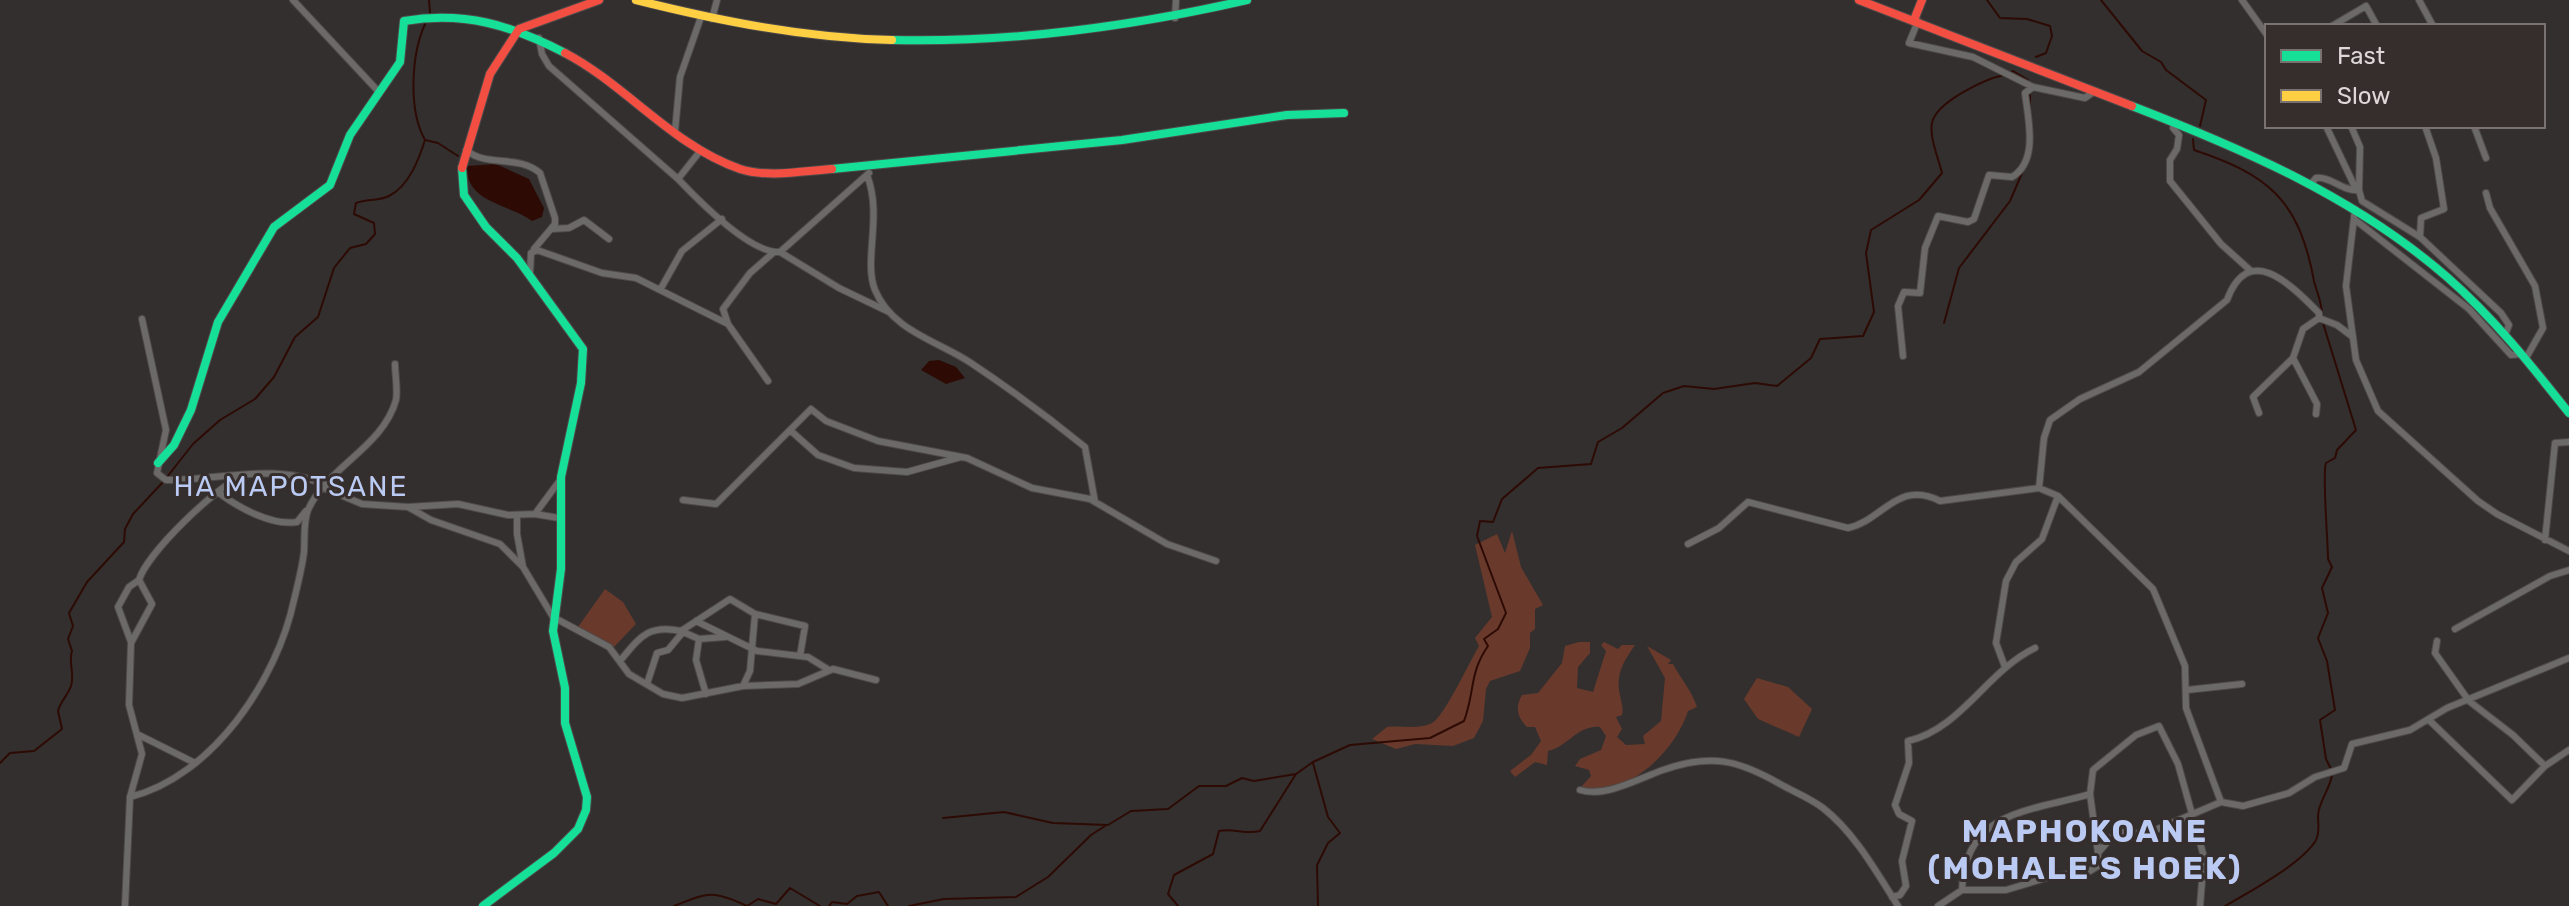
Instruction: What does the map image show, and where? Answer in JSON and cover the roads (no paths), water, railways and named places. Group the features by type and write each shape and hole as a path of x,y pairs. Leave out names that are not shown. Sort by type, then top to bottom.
{"street":[{"path":"293,0 378,91"},
{"path":"483,906 554,853 578,829 586,810 587,797 565,723 565,688 553,617 561,569 561,477 581,383 583,349 531,277 486,227 464,195 462,160 490,74 519,29 599,0"},
{"path":"636,0 701,17 834,39 951,44 1071,35 1175,18 1247,0"},
{"path":"712,19 717,0"},
{"path":"1175,18 1176,0"},
{"path":"1859,0 2175,122 2249,153 2311,184 2429,262 2505,335 2569,413"},
{"path":"1922,0 1909,43 1973,57 2033,87 2085,98 2095,91"},
{"path":"2242,0 2265,32"},
{"path":"2419,0 2432,24"},
{"path":"2335,24 2366,6 2376,24"},
{"path":"158,463 174,445 191,410 218,322 274,227 330,185 350,135 378,91 384,90 400,62 404,21 440,15 519,29 573,57 701,150 740,169 763,173 876,167 1049,145 1122,140 1287,115 1344,113"},
{"path":"675,131 680,77 701,17"},
{"path":"539,38 542,54 549,66 747,240 890,312"},
{"path":"1903,356 1898,306 1904,292 1920,293 1925,248 1938,216 1968,222 1974,219 1989,175 2012,177 2019,172 2030,142 2025,93 2033,87"},
{"path":"2175,122 2173,128 2179,135 2177,149 2170,160 2170,181 2221,244 2251,271"},
{"path":"2327,128 2358,188"},
{"path":"2352,128 2360,147 2358,188 2362,201 2420,237 2501,313 2509,325 2505,335"},
{"path":"2420,237 2421,218 2444,209 2436,158 2426,128"},
{"path":"2475,128 2486,158"},
{"path":"466,150 481,159 522,163 540,173 555,218 551,229 534,249 531,277"},
{"path":"678,179 701,150"},
{"path":"768,381 728,324 723,313 725,305 750,273 876,167"},
{"path":"866,301 872,279 875,203 867,175"},
{"path":"2311,184 2316,178 2323,177 2347,189 2358,188"},
{"path":"2486,193 2490,208 2535,286 2543,328 2524,356"},
{"path":"2354,214 2346,286 2361,379 2378,411 2466,491 2497,514 2569,551"},
{"path":"2354,214 2469,309 2511,355 2524,356"},
{"path":"660,290 682,251 722,219"},
{"path":"551,229 569,228 584,220 609,239"},
{"path":"534,249 602,273 628,275 728,324"},
{"path":"2039,488 2044,438 2050,420 2080,399 2139,372 2227,300 2233,284 2251,271 2281,278 2319,313 2319,318"},
{"path":"872,279 890,312 907,328 968,361 1085,447 1095,502"},
{"path":"2319,318 2337,325 2353,337"},
{"path":"2259,413 2253,397 2293,358 2303,329 2319,318"},
{"path":"142,319 166,430 157,473 166,480 299,474 362,504 408,507 458,504 517,515 559,518"},
{"path":"2293,358 2312,393 2316,414"},
{"path":"219,493 237,506 286,524 297,522 383,425 396,400 395,364"},
{"path":"683,500 716,504 811,409 826,421 878,441 980,461 1032,488 1095,502 1167,544 1216,561"},
{"path":"791,431 818,455 854,468 907,472 963,457"},
{"path":"2545,540 2555,443 2569,442"},
{"path":"125,906 130,797 141,764 139,735 129,705 131,643 118,607 129,587 139,580 154,552 242,476"},
{"path":"535,514 544,506 561,477"},
{"path":"1688,544 1719,528 1748,502 1848,528 1890,503 1913,495 1928,495 1940,501 2039,488 2058,496 2153,589 2185,666 2186,708 2221,802"},
{"path":"2005,667 1996,643 2006,581 2016,562 2042,539 2058,496"},
{"path":"408,507 431,520 500,544 523,567 553,617 601,642 629,674 671,696 706,694 743,686 798,684 829,670 845,670 876,680"},
{"path":"130,797 151,792 193,762 244,716 268,673 293,604 309,508"},
{"path":"517,515 523,567"},
{"path":"2455,629 2550,576 2569,570"},
{"path":"131,643 152,604 139,580"},
{"path":"647,684 657,653 668,650 682,631 730,599 755,614 805,626 800,656"},
{"path":"743,686 748,679 755,614"},
{"path":"696,621 752,649 813,659 829,670"},
{"path":"620,661 650,631 659,627 682,631 699,639 725,637"},
{"path":"699,639 696,660 706,694"},
{"path":"2437,641 2435,653 2469,701 2545,766"},
{"path":"1892,897 1900,895 1906,886 1902,861 1912,821 1899,814 1895,805 1909,763 1908,741 1922,738 1952,720 2013,658 2035,648"},
{"path":"2098,853 2116,832 2146,834 2221,802 2243,806 2289,793 2313,778 2344,768 2352,744 2410,730 2569,658"},
{"path":"2187,690 2242,684"},
{"path":"2429,720 2512,800 2545,766 2569,750"},
{"path":"1938,906 1962,890 2006,890 2049,877 2090,871 2098,866 2090,794 2093,770 2111,752 2136,735 2159,726 2178,764 2204,857 2200,906"},
{"path":"139,735 193,762"},
{"path":"1580,790 1591,792 1628,783 1688,763 1729,760 1744,764 1800,794 1839,822 1898,906"},
{"path":"1962,890 1967,853 1982,832 2009,816 2090,794"}],"waterway":[{"path":"429,0 430,13"},
{"path":"1987,0 2000,18 2027,19 2050,26 2052,36 2046,53 2036,57"},
{"path":"2101,0 2142,51 2161,62 2166,70 2206,100 2200,126"},
{"path":"167,477 193,444 220,420 255,399 274,377 295,337 318,317 334,268 350,248 366,244 375,234 374,223 354,214 356,203 389,196 402,186 412,171 425,140 416,113 414,81 417,49 426,22"},
{"path":"2010,73 2013,71 2028,80"},
{"path":"1178,906 1168,894 1174,875 1213,854 1219,831 1260,831 1296,774 1313,762 1350,745 1430,738 1464,721 1475,674 1488,646 1484,639 1498,629 1506,613 1477,536 1480,521 1493,522 1502,499 1538,468 1591,464 1598,442 1622,428 1663,393 1684,386 1714,389 1755,383 1777,386 1811,358 1820,339 1863,336 1874,312 1866,253 1871,230 1919,200 1942,173 1932,135 1935,115 1962,93 2004,75"},
{"path":"2030,95 2030,108"},
{"path":"2193,139 2194,150 2220,159 2261,181 2289,211 2308,253 2322,317"},
{"path":"425,140 438,143 458,156"},
{"path":"1944,323 1959,268 2010,201 2022,173"},
{"path":"2323,323 2356,430 2337,450 2335,458 2326,463 2325,469 2328,559 2332,567 2322,588 2328,613 2318,638 2327,661 2335,710 2320,720 2326,759 2331,769"},
{"path":"0,763 10,753 34,751 62,729 58,711 72,682 72,651 68,639 73,626 69,613 87,582 124,542 125,529 133,514 163,482"},
{"path":"1313,763 1328,817 1340,833 1328,843 1317,865 1318,906"},
{"path":"943,818 1004,812 1053,823 1108,825 1131,811 1168,809 1199,786 1226,786 1242,778 1254,781 1296,774"},
{"path":"2225,906 2274,877 2309,849 2317,837 2319,811 2332,775"},
{"path":"909,906 944,899 1016,897 1048,877 1091,835 1105,826"},
{"path":"747,906 758,899 776,904 790,888 820,906"},
{"path":"829,906 832,902 847,904 857,896 879,892 888,906"},
{"path":"674,906 710,895 747,906"}],"district":[{"name":"HA MAPOTSANE","path":"291,486"},
{"name":"MAPHOKOANE (MOHALE'S HOEK)","path":"2085,850"}]}
